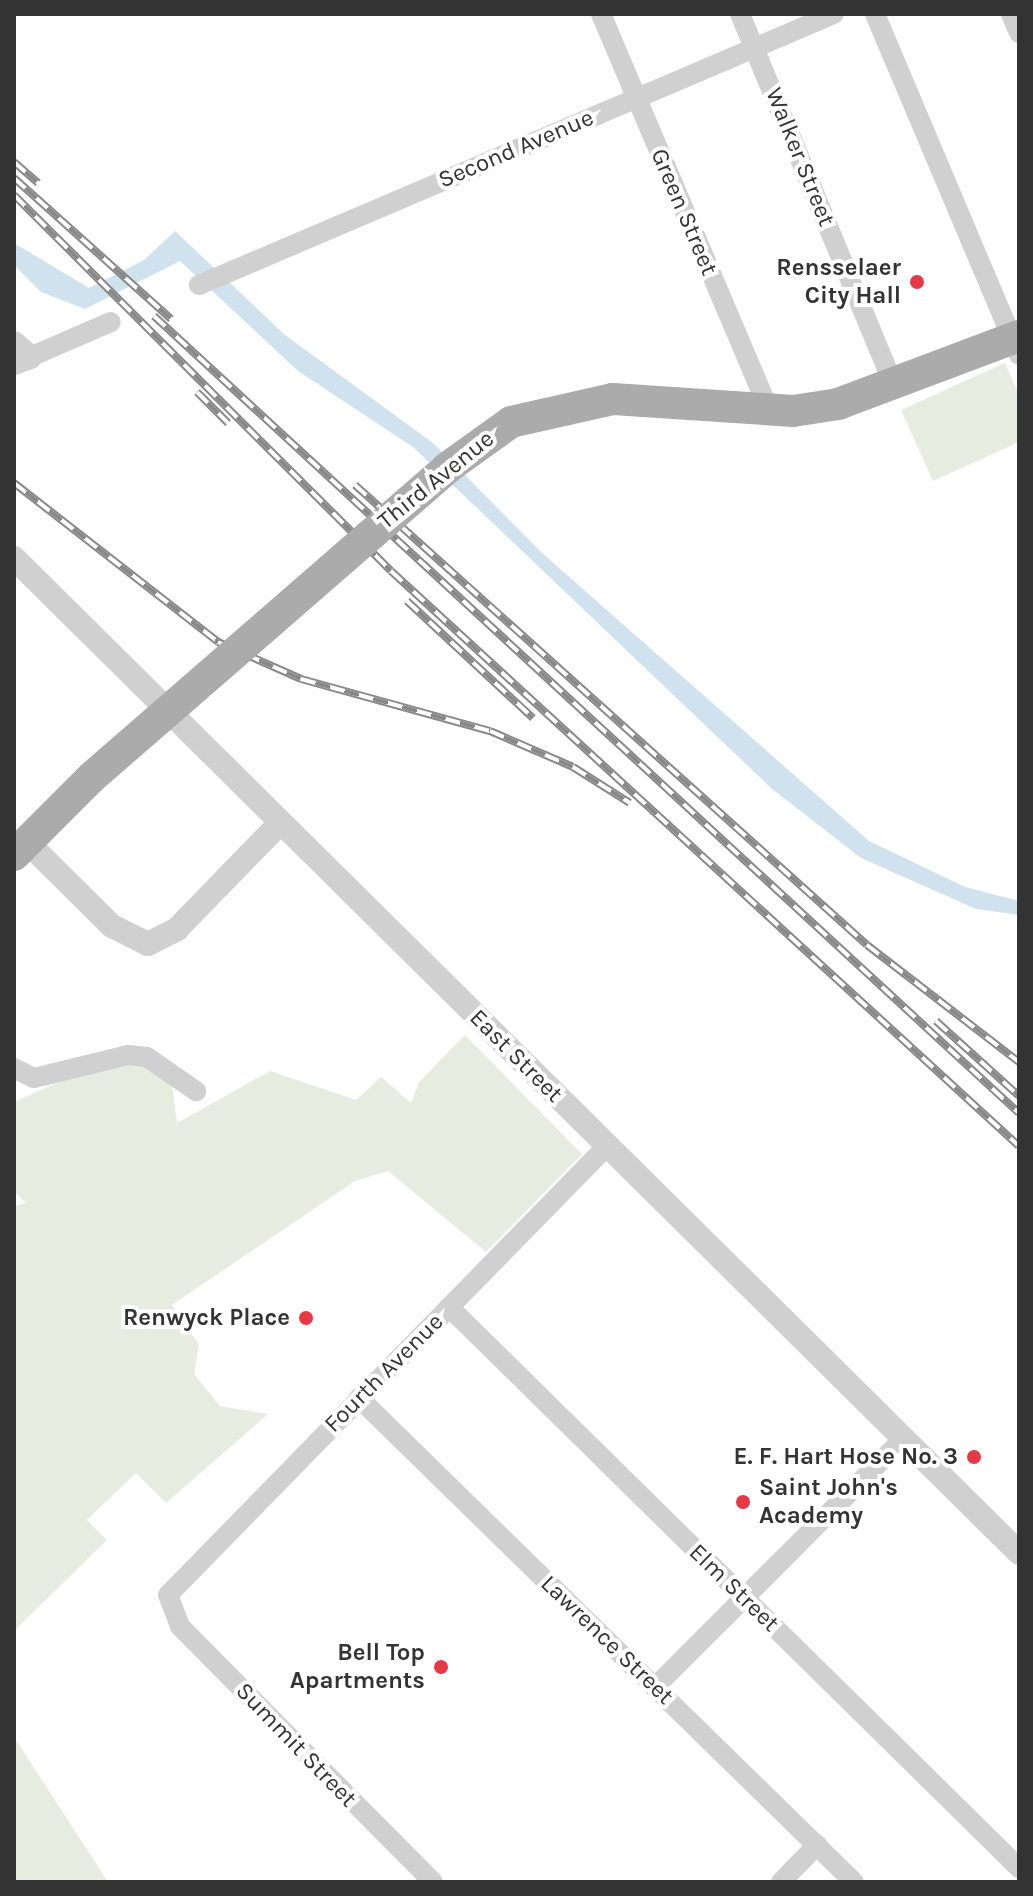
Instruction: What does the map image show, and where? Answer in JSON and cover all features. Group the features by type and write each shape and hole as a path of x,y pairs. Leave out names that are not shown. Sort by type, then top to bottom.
{"main road":[{"name":"Third Avenue","path":"20,849 92,777 447,468 511,422 557,406 625,398 769,410 838,404 895,388 1017,340"}],"street":[{"name":"Green Street","path":"601,14 769,410"},
{"name":"Walker Street","path":"740,14 895,388"},
{"name":"Second Avenue","path":"199,285 834,14"},
{"path":"875,14 1017,340"},
{"path":"1011,14 1019,33"},
{"path":"19,354 111,322"},
{"name":"East Street","path":"14,558 279,824 1019,1553"},
{"path":"20,849 112,926 148,944 177,929 279,824"},
{"path":"14,1068 34,1078 128,1055 147,1057 196,1091"},
{"name":"Fourth Avenue","path":"166,1603 183,1573 607,1146"},
{"name":"Elm Street","path":"449,1307 1019,1868"},
{"name":"Lawrence Street","path":"359,1398 854,1882"},
{"path":"655,1687 903,1439"},
{"name":"Summit Street","path":"166,1603 274,1724 433,1882"},
{"path":"781,1882 817,1845"}],"shaded area":[{"path":"1005,363 1019,395 1019,442 933,481 901,410"},
{"path":"465,1035 582,1154 486,1252 388,1171 355,1181 172,1305 199,1345 194,1374 220,1406 268,1414 166,1503 136,1473 87,1520 107,1540 14,1631 14,1206 26,1203 14,1191 14,1102 95,1066 147,1064 172,1084 177,1123 270,1071 356,1100 381,1077 411,1103 419,1082"},
{"path":"14,1737 108,1882 14,1882"}],"water":[{"path":"175,231 285,335 433,443 542,553 869,841 965,887 1019,901 1019,915 976,909 861,858 771,788 413,447 298,371 180,261 85,309 41,292 14,265 14,243 89,288 144,260"}],"railway":[{"path":"14,162 38,183"},
{"path":"14,178 171,319"},
{"path":"14,195 391,571 1019,1146"},
{"path":"154,316 1019,1113"},
{"path":"197,392 228,423"},
{"path":"14,483 218,642 301,679 490,731 573,767 630,803"},
{"path":"355,485 867,945 1019,1062"},
{"path":"407,601 533,718"},
{"path":"936,1021 1019,1096"}],"place":[{"name":"Rensselaer City Hall","path":"917,282"},
{"name":"Renwyck Place","path":"306,1318"},
{"name":"E. F. Hart Hose No. 3","path":"974,1457"},
{"name":"Saint John's Academy","path":"743,1502"},
{"name":"Bell Top Apartments","path":"441,1667"}]}
